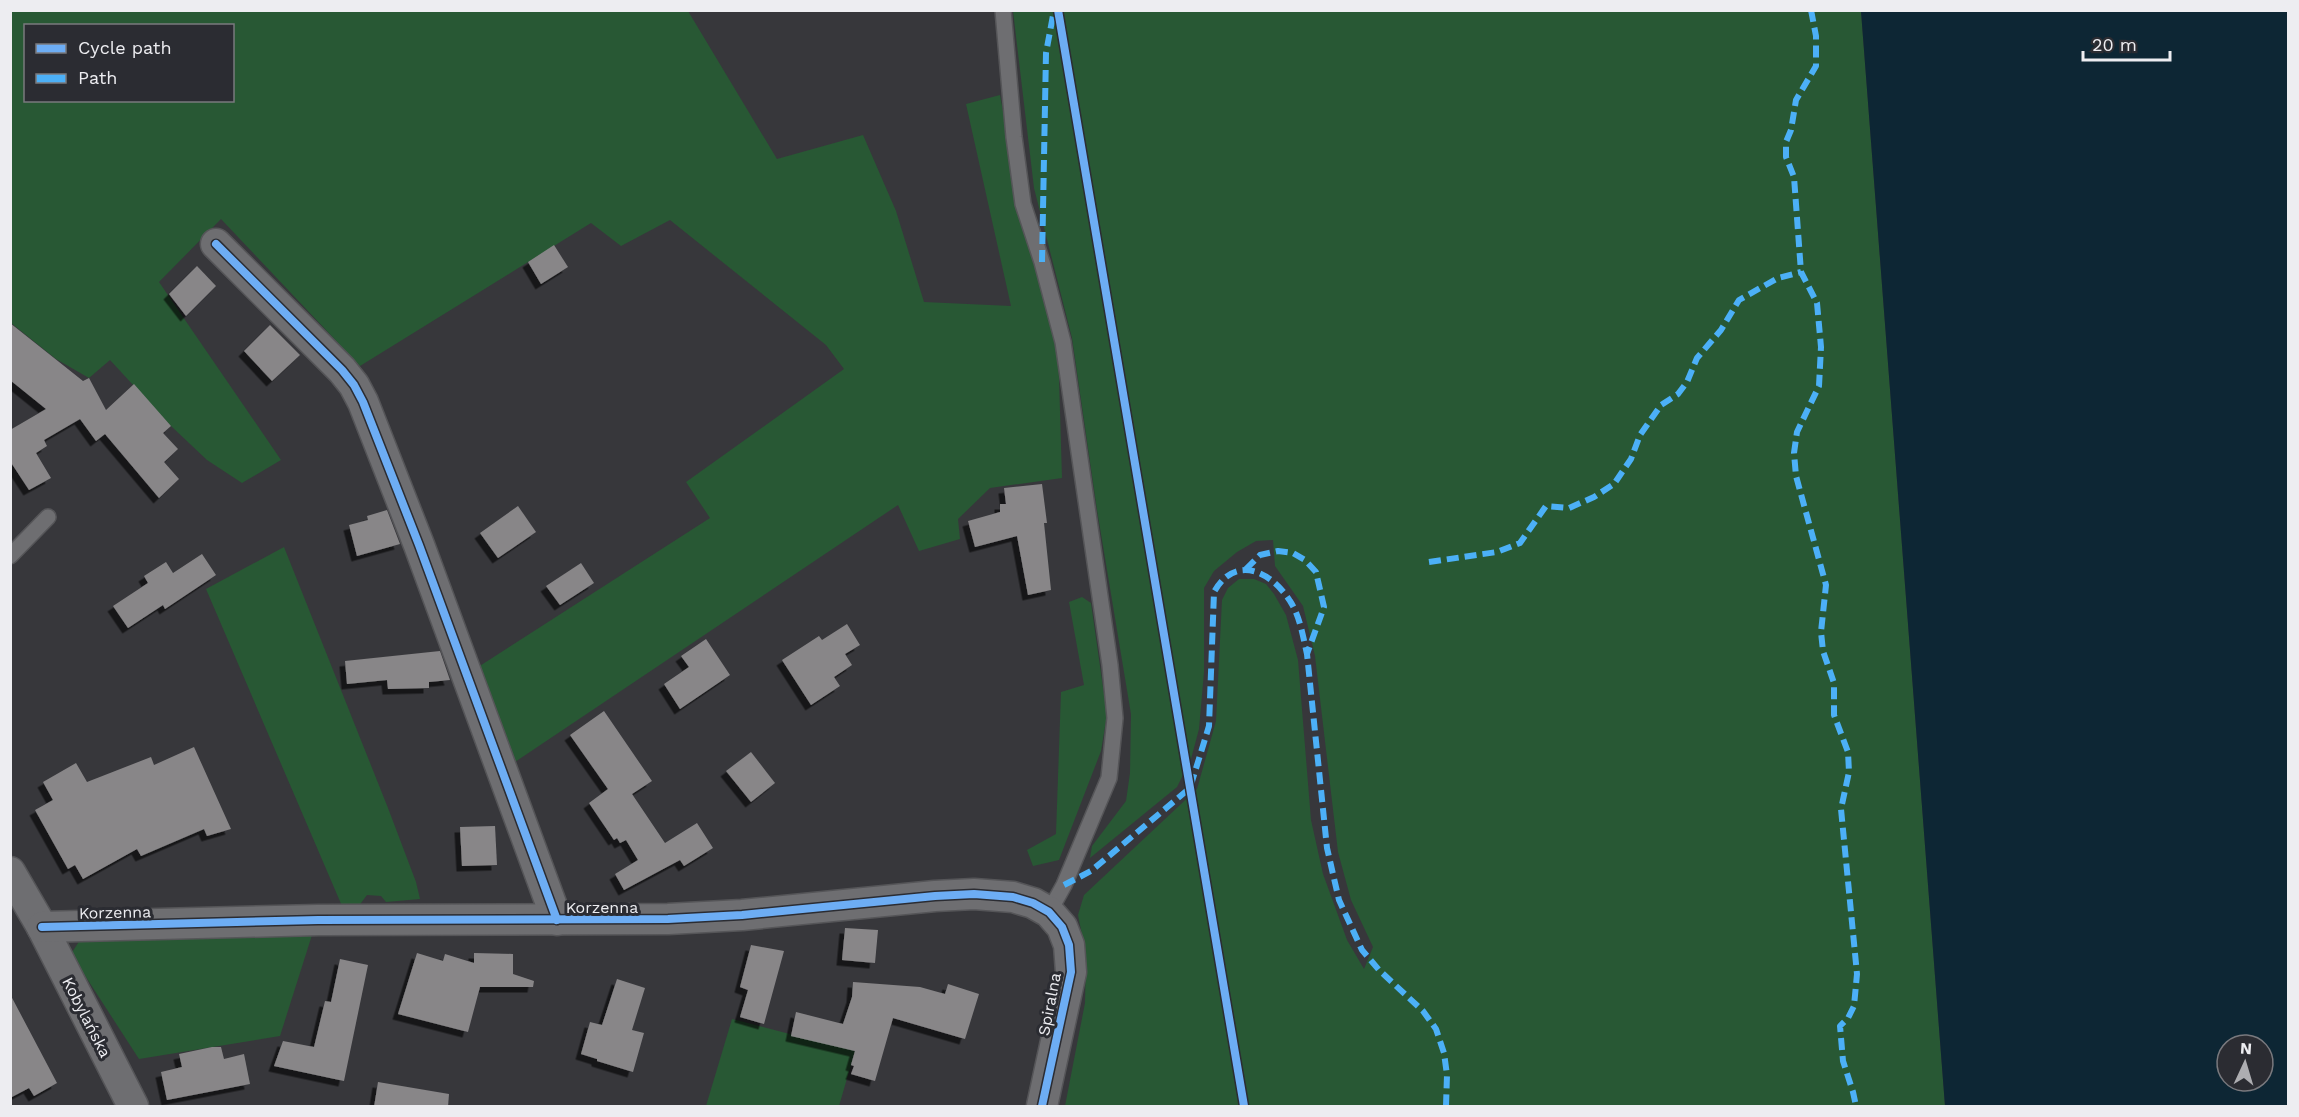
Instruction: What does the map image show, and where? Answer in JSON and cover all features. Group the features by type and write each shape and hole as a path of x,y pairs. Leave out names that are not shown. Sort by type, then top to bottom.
{"street":[{"path":"216,244 342,370 354,385 363,402 419,545 557,920"},
{"path":"10,872 42,927"},
{"name":"Korzenna","path":"42,927 329,920 668,920 974,894 1012,897 1033,903 1049,912"},
{"name":"Spiralna","path":"1042,1107 1071,972 1069,945 1062,927 1049,912"},
{"name":"Kobylańska","path":"42,927 133,1107"}],"lane":[{"path":"1003,10 1014,137 1023,204 1042,262 1063,342 1110,665 1115,718 1109,778 1064,885 1049,912"},
{"path":"10,556 48,517"}],"green space":[{"path":"11,11 688,11 777,159 863,135 896,211 924,302 1011,306 966,104 1000,95 1021,210 1058,345 1062,478 990,488 958,519 960,539 919,551 898,505 509,766 475,669 710,518 686,482 844,369 826,345 670,220 621,246 591,223 360,366 221,219 159,282 281,460 242,483 207,460 171,426 110,360 89,378 56,359 11,323"},
{"path":"1013,11 1861,11 1945,1106 1065,1106 1085,1003 1086,955 1078,915 1084,895 1197,789 1216,721 1222,600 1228,588 1239,579 1254,579 1266,584 1286,615 1298,660 1311,820 1323,874 1347,940 1364,969 1373,947 1351,900 1338,852 1315,656 1303,606 1275,566 1273,540 1256,541 1237,552 1214,571 1204,588 1204,672 1199,729 1191,759 1177,787 1090,858 1092,846 1126,801 1130,773 1131,714 1097,510 1072,338 1034,188"},
{"path":"284,547 388,808 416,882 420,899 386,902 381,896 367,895 358,907 342,906 206,589"},
{"path":"1082,597 1091,603 1107,715 1101,751 1059,860 1033,866 1027,850 1056,834 1061,692 1084,685 1069,602"},
{"path":"312,935 280,1036 139,1059 71,954 80,940"},
{"path":"732,1019 855,1051 839,1106 706,1106"}],"water":[{"path":"1861,11 2288,11 2288,1106 1945,1106"}],"building":[{"path":"554,245 568,267 541,284 528,262"},
{"path":"197,266 216,286 186,316 169,294"},
{"path":"10,323 83,381 89,378 106,410 134,384 171,426 163,433 178,449 164,462 179,479 159,498 105,434 96,441 80,419 44,440 47,446 36,453 51,478 29,490 10,461 10,430 46,409 10,380"},
{"path":"270,325 300,355 272,381 244,351"},
{"path":"1042,484 1051,590 1028,595 1017,536 975,547 968,521 1000,512 1000,504 1006,504 1004,488"},
{"path":"518,506 536,532 498,558 480,533"},
{"path":"387,510 400,544 357,556 349,525 368,520 367,516"},
{"path":"202,554 216,575 165,609 163,605 128,628 113,606 148,583 144,576 166,562 173,573"},
{"path":"581,563 594,583 560,605 546,586"},
{"path":"847,624 860,645 845,654 852,665 834,677 840,686 811,705 782,660 819,636 822,640"},
{"path":"706,639 730,675 680,709 664,684 689,667 681,656"},
{"path":"440,651 450,680 429,682 429,688 388,689 387,680 347,684 345,661"},
{"path":"604,711 652,781 632,794 665,843 697,823 713,848 684,866 680,860 624,890 615,874 638,860 626,840 620,843 617,838 614,840 589,803 608,789 570,735"},
{"path":"194,747 231,829 207,836 204,829 141,856 137,849 83,879 75,865 68,869 35,810 53,800 43,782 76,763 87,782 151,757 154,765"},
{"path":"751,752 775,783 751,802 726,771"},
{"path":"495,826 497,865 462,866 460,827"},
{"path":"845,928 878,930 875,963 842,960"},
{"path":"751,945 784,951 764,1024 740,1017 748,990 740,987"},
{"path":"417,953 443,961 445,954 474,963 474,953 513,954 513,974 534,981 533,987 480,987 468,1032 398,1014"},
{"path":"340,959 368,965 344,1081 274,1066 283,1041 314,1047 325,1001 331,1002"},
{"path":"617,979 645,988 632,1030 644,1033 633,1072 581,1054 590,1022 602,1025"},
{"path":"853,982 920,987 945,994 948,984 979,994 965,1039 893,1018 875,1081 851,1074 855,1051 791,1036 796,1012 843,1024 852,997"},
{"path":"10,994 57,1083 34,1096 29,1088 10,1098"},
{"path":"221,1047 224,1059 244,1054 250,1084 167,1100 161,1072 182,1067 179,1054"},
{"path":"378,1082 449,1094 448,1107 374,1107"}],"marked path":[{"path":"1042,262 1046,53 1054,10"},
{"path":"1811,10 1816,36 1816,66 1796,100 1791,130 1786,142 1786,157 1794,177 1801,272 1817,303 1821,347 1819,386 1797,432 1794,453 1796,476 1826,585 1821,632 1823,651 1834,683 1834,715 1848,752 1849,772 1841,809 1857,974 1854,1006 1848,1018 1840,1026 1843,1061 1856,1106"},
{"path":"1429,562 1497,552 1520,543 1546,506 1569,508 1594,497 1614,484 1631,459 1640,435 1661,405 1678,394 1687,382 1697,358 1721,330 1739,300 1778,278 1801,272"},
{"path":"1246,569 1260,555 1278,551 1293,553 1305,560 1316,572 1324,607 1307,654"},
{"path":"1064,885 1091,871 1190,788 1209,726 1214,592 1232,573 1242,570 1263,575 1282,590 1290,601 1296,613 1307,654 1327,848 1339,900 1362,950 1379,970 1423,1011 1436,1029 1444,1053 1447,1075 1446,1106"}],"cycle path":[{"path":"1058,10 1244,1106"},
{"path":"216,244 342,370 354,385 363,402 419,545 557,920"},
{"path":"42,927 318,920 668,919 742,915 935,896 974,894 1013,897 1033,903 1049,912 1062,927 1069,945 1071,972 1042,1106"}]}
